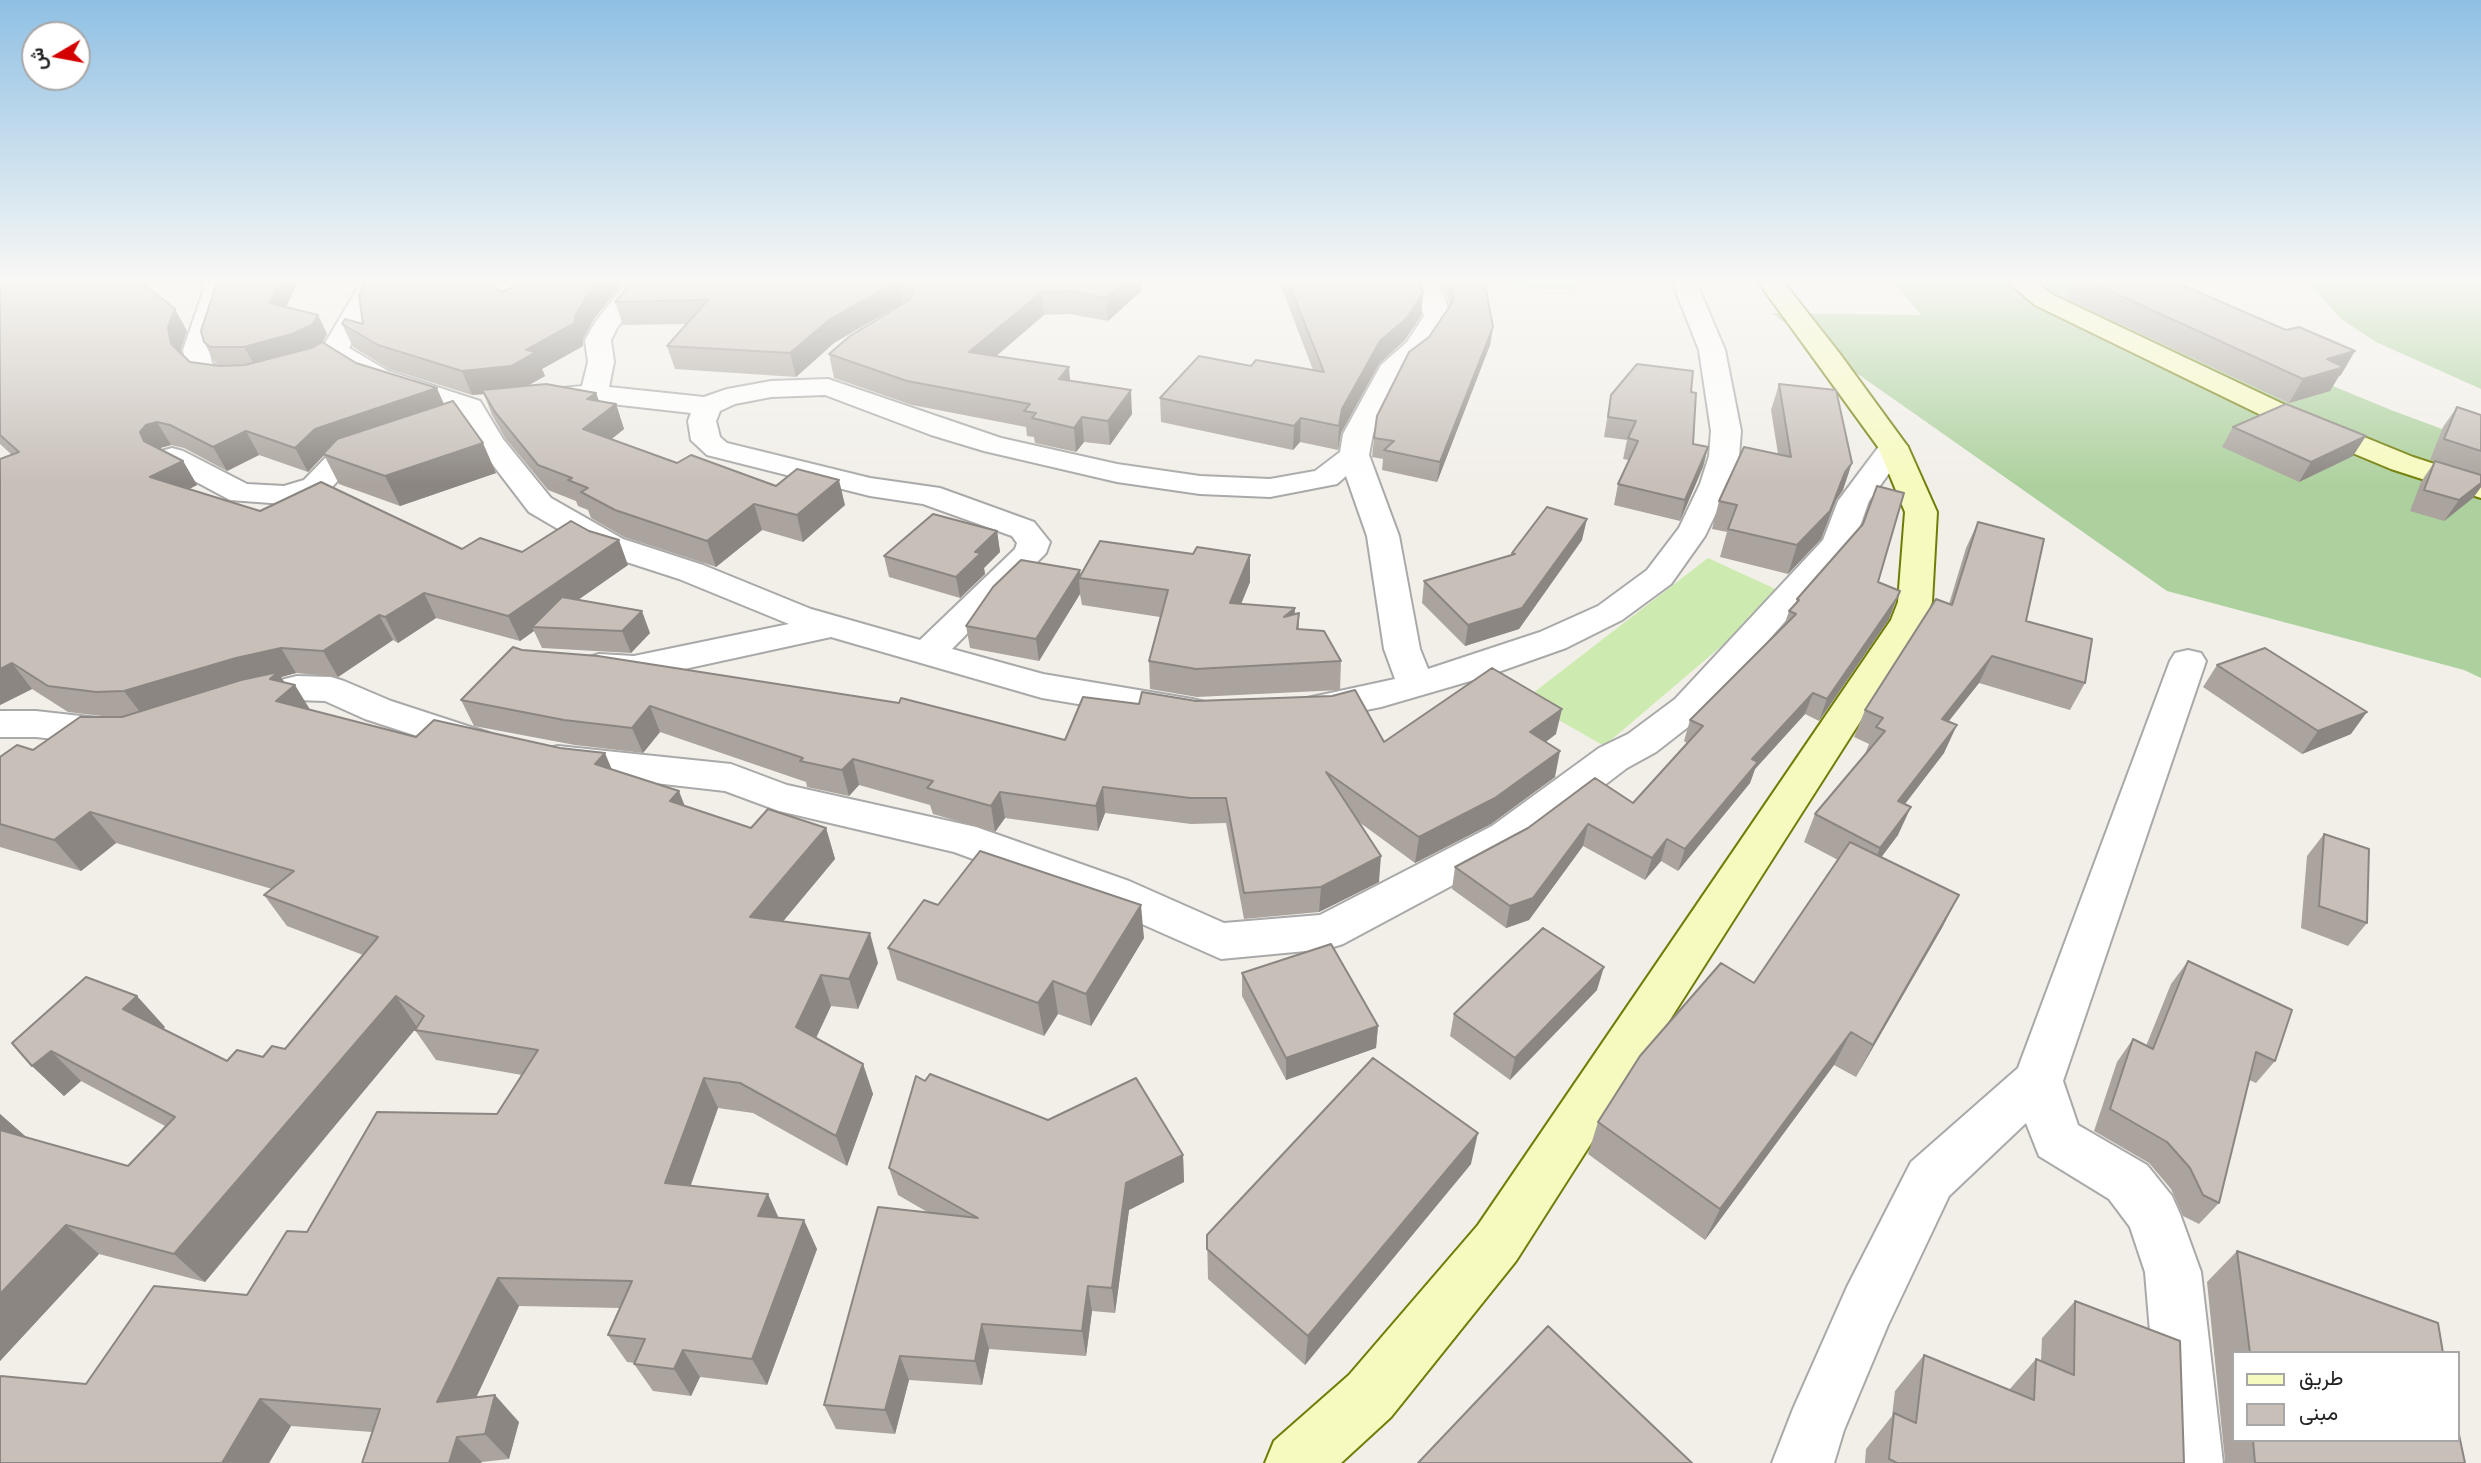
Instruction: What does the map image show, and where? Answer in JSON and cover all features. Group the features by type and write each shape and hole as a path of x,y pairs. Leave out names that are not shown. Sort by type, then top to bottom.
{"street":[{"path":"197,347 199,366 213,376 267,374"},
{"path":"329,347 323,356 378,377 489,406"},
{"path":"594,394 601,362 599,347"},
{"path":"1416,347 1394,365 1358,434 1354,455 1383,537 1402,649 1416,685"},
{"path":"1282,711 1329,707 1416,685 1553,640 1610,613 1659,578 1694,529 1715,484 1724,456 1726,431 1711,347"},
{"path":"1296,1463 1370,1396 1497,1243 1908,620 1915,602 1921,512 1893,447 1821,347"},
{"path":"2142,347 2271,409 2402,463 2481,489"},
{"path":"805,386 835,360"},
{"path":"172,457 241,493 284,495 315,487 338,461 489,406 594,394 708,406 727,397 805,386 828,387 941,429 994,445 1117,473 1200,485 1269,488 1305,483 1326,478 1354,455"},
{"path":"489,406 490,442 540,505 611,546 691,572 799,616 927,654 1042,685 1196,712 1221,712"},
{"path":"708,406 702,421 706,440 717,449 870,486 929,495 1023,529 1034,542 1030,553 927,654"},
{"path":"215,710 297,688 331,689 403,719 466,740 575,762 643,770 680,770 731,778 779,797 961,838 1114,893 1222,941 1327,932 1507,837 1613,758 1642,743 1688,708 1838,543 1854,501 1893,447"},
{"path":"572,664 634,668 834,626"},
{"path":"1803,1463 1814,1430 1867,1307 1930,1179 2038,1081 2188,661"},
{"path":"0,724 36,724 115,733 155,729"},
{"path":"2038,1081 2057,1140 2128,1182 2153,1214 2173,1272 2192,1463"}],"green space":[{"path":"1820,347 2250,347 2282,365 2453,433 2481,448 2481,678 2464,670 2167,591"},
{"path":"2388,347 2481,347 2481,389"},
{"path":"1708,558 1784,593 1604,746 1524,700"}],"building":[{"path":"0,347 174,347 190,362 220,366 245,365 312,347 331,347 356,363 437,388 315,429 295,448 246,431 213,447 170,425 157,422 146,425 140,432 144,441 183,461 150,477 260,511 321,482 462,549 480,538 522,552 571,521 589,531 619,540 508,616 424,593 385,617 379,615 323,651 281,648 236,658 124,691 96,692 48,686 12,663 0,669 0,459 19,452 0,435"},
{"path":"385,347 531,347 526,350 536,352 511,366 462,371"},
{"path":"689,347 797,347 790,353"},
{"path":"837,347 975,347 969,352 1069,367 1059,379 1131,390 1108,421 1082,417 1074,428 1032,418 1036,413 1024,411 1030,404 907,381 829,354"},
{"path":"1314,347 1376,347 1342,409 1339,426 1301,418 1294,426 1160,398 1199,356 1251,366 1256,360 1324,372"},
{"path":"1415,347 1485,347 1440,462 1384,450 1394,441 1374,438 1377,416 1409,352"},
{"path":"2234,347 2346,347 2355,351 2327,359 2344,367 2303,379"},
{"path":"1637,364 1693,371 1691,392 1696,393 1693,444 1708,447 1685,500 1618,484 1638,441 1628,438 1636,421 1608,417 1611,395"},
{"path":"546,384 596,393 587,399 616,404 583,429 677,463 691,455 776,486 797,469 839,480 797,515 754,504 707,541 615,510 581,492 588,488 568,480 572,478 538,465 495,412 482,390"},
{"path":"1779,384 1836,390 1852,463 1845,472 1830,511 1797,545 1728,529 1737,505 1719,501 1744,447 1791,457"},
{"path":"453,401 483,443 385,476 323,454 337,439"},
{"path":"2286,404 2366,436 2311,462 2233,427"},
{"path":"2457,407 2481,415 2481,451 2444,439"},
{"path":"2435,461 2481,475 2481,483 2459,500 2424,490"},
{"path":"1877,486 1904,493 1878,582 1900,591 1897,598 1827,699 1813,693 1752,759 1758,762 1685,849 1667,839 1652,858 1588,824 1533,898 1510,906 1455,867 1528,828 1595,778 1633,803 1703,726 1690,720 1796,614 1789,611 1799,600 1797,599 1863,524"},
{"path":"1547,507 1587,519 1522,608 1468,625 1424,581 1515,554 1512,553"},
{"path":"933,514 997,531 975,552 981,553 956,577 884,556"},
{"path":"1978,522 2044,539 2026,621 2092,639 2085,683 1992,656 1942,719 1957,725 1898,801 1911,807 1880,848 1815,814 1885,731 1876,727 1883,718 1865,710 1936,599 1952,605"},
{"path":"1100,541 1193,554 1197,547 1250,555 1230,603 1295,608 1284,617 1299,613 1297,629 1324,631 1341,661 1196,669 1149,661 1168,590 1079,578"},
{"path":"1021,560 1080,570 1036,639 966,626 993,587"},
{"path":"562,597 642,611 622,631 532,627"},
{"path":"513,647 598,656 899,703 901,698 1065,740 1083,697 1139,704 1142,692 1196,701 1332,696 1355,690 1384,742 1492,668 1562,709 1530,732 1560,751 1495,798 1419,837 1326,772 1381,856 1321,887 1244,893 1226,798 1190,798 1103,787 1096,806 1000,792 991,806 927,788 933,781 853,759 842,770 800,761 803,758 650,706 632,728 564,720 461,700"},
{"path":"2265,648 2367,712 2318,731 2217,665"},
{"path":"278,672 270,679 295,685 276,701 416,737 434,720 560,748 605,753 595,764 679,791 670,801 751,828 768,809 826,828 750,917 870,933 849,979 821,975 796,1027 863,1064 836,1136 740,1083 704,1078 665,1183 768,1194 758,1216 804,1220 752,1359 683,1350 674,1369 634,1364 645,1339 608,1335 632,1281 498,1278 437,1402 495,1395 485,1434 457,1437 449,1463 362,1463 380,1409 260,1399 222,1463 0,1463 1,1376 86,1384 154,1286 247,1295 287,1231 307,1232 377,1112 497,1114 538,1050 415,1030 424,1016 396,996 174,1254 66,1225 0,1294 0,1130 128,1166 175,1117 51,1051 32,1066 12,1043 86,977 137,996 123,1009 227,1061 237,1050 263,1057 272,1046 285,1049 378,937 264,895 294,871 90,812 54,840 0,824 0,757 17,745 33,750 80,717 122,717 241,680"},
{"path":"2324,834 2369,849 2367,923 2319,906"},
{"path":"1850,842 1959,895 1873,1045 1851,1032 1720,1209 1598,1122 1640,1056 1721,963 1754,983"},
{"path":"980,851 1141,905 1086,994 1053,981 1038,1003 888,948 924,900 938,905"},
{"path":"1543,928 1604,967 1515,1058 1454,1014"},
{"path":"1331,944 1378,1026 1286,1058 1242,973"},
{"path":"2188,961 2292,1010 2275,1061 2256,1052 2219,1203 2203,1195 2190,1168 2167,1142 2110,1109 2133,1039 2153,1049"},
{"path":"1373,1058 1478,1133 1308,1336 1207,1249 1207,1235"},
{"path":"930,1074 1048,1120 1136,1078 1183,1155 1126,1183 1112,1288 1088,1286 1082,1331 982,1324 975,1361 900,1356 885,1410 824,1405 878,1207 978,1218 889,1168 916,1076 925,1081"},
{"path":"2237,1251 2438,1323 2443,1351 2250,1351"},
{"path":"2075,1301 2180,1341 2184,1463 1897,1463 1889,1459 1894,1413 1916,1423 1924,1355 2034,1400 2036,1359 2074,1375"},
{"path":"1548,1326 1692,1463 1418,1463"},
{"path":"2460,1439 2465,1463 2255,1463 2253,1442 2460,1442"}]}
